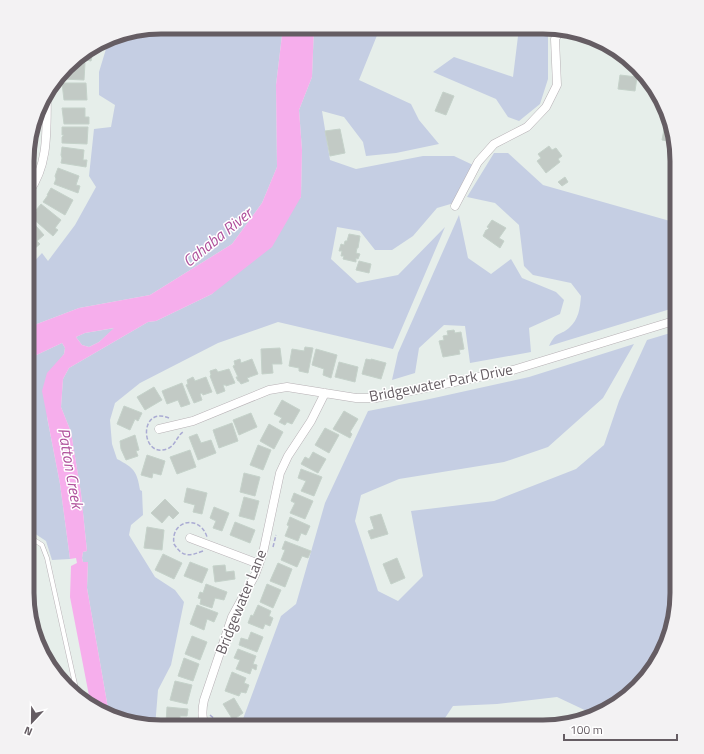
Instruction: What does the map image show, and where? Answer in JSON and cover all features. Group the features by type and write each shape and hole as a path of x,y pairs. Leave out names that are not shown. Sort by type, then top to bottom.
{"street":[{"path":"455,206 478,162 494,144 527,127 546,107 557,85 555,39 557,35"},
{"path":"34,183 44,160 46,145 47,107"},
{"name":"Bridgewater Park Drive","path":"159,429 193,421 269,390 278,388 296,388 356,398 376,398 513,370 670,322"},
{"name":"Bridgewater Lane","path":"204,720 203,707 206,693 232,618 255,575 259,564 266,540 280,473 288,456 311,421 325,393"},
{"path":"190,538 259,564"}],"lane":[{"path":"34,540 42,545 48,558 76,687"}],"path":[{"path":"206,551 192,555 182,553 174,544 173,539 176,530 180,525 194,522 203,528 207,537 211,539"}],"shaded area":[{"path":"161,34 282,34 276,85 277,167 262,203 232,244 150,295 79,308 34,325 34,262 42,253 48,261 75,225 96,187 89,176 94,129 111,127 115,105 99,95 99,72 107,47 136,36"},
{"path":"314,34 378,34 359,80 411,104 419,120 439,144 396,153 366,156 363,142 344,117 322,111 330,160 356,169 423,156 454,156 473,165 454,203 437,208 413,236 392,250 375,250 360,231 337,227 331,259 357,283 398,275 445,227 393,349 278,322 218,343 140,383 115,403 110,420 112,444 117,459 131,468 136,474 140,490 142,491 143,515 131,525 129,535 155,577 175,590 184,602 171,665 158,690 156,720 136,718 108,708 87,588 88,563 83,562 82,558 83,552 87,551 81,493 71,432 61,407 63,379 69,368 148,322 156,321 212,294 301,197 302,150 299,110 312,77"},
{"path":"518,34 548,34 548,79 540,104 519,121 508,117 496,99 433,72 454,57 513,77"},
{"path":"494,153 508,153 543,185 670,221 670,309 549,346 556,336 569,328 575,321 581,296 571,283 533,275 524,266 519,225 495,203 467,197"},
{"path":"459,215 468,258 491,274 511,259 522,278 556,292 564,300 560,314 529,328 531,352 470,363 465,326 444,325 419,348 415,373 392,380 398,353"},
{"path":"115,328 99,342 89,347 82,345 76,337 85,333"},
{"path":"670,333 670,601 666,626 653,656 644,670 627,688 613,699 588,711 557,697 497,704 453,706 444,720 243,720 281,616 296,604 325,503 368,411 529,377 634,344 603,398 548,447 504,462 399,479 361,495 355,521 378,591 398,601 423,576 411,511 494,501 576,469 604,445 619,401 647,340"},
{"path":"62,343 65,348 64,354 59,361 47,417 60,484 70,559 52,560 46,541 34,533 34,356"}],"water":[{"name":"Patton Creek","path":"282,34 314,34 312,77 299,110 302,150 301,197 272,247 212,294 156,321 148,322 69,368 63,379 61,407 71,432 81,493 87,551 83,552 82,558 83,562 88,562 87,588 108,708 89,697 70,597 71,566 77,563 76,558 70,559 60,484 42,391 47,373 64,354 65,348 62,343 34,356 34,325 79,308 150,295 232,244 262,203 277,167 276,85","holes":["114,328 99,342 89,347 82,345 76,337 85,333"]}],"building":[{"path":"93,54 91,61 85,60"},
{"path":"81,63 85,63 84,80 64,79"},
{"path":"620,75 637,77 635,91 618,89"},
{"path":"62,83 86,83 87,100 64,100"},
{"path":"443,92 454,96 446,115 435,111"},
{"path":"62,108 85,108 85,117 89,117 89,124 64,124"},
{"path":"665,126 669,141 662,140"},
{"path":"62,127 88,127 87,144 62,143 62,137 64,135 62,135"},
{"path":"340,129 345,153 330,156 325,131"},
{"path":"549,146 552,150 556,148 562,156 558,159 560,162 546,173 537,161 541,158 538,154"},
{"path":"62,147 84,150 83,160 87,160 86,167 61,163"},
{"path":"58,168 79,176 76,185 80,186 78,193 54,184"},
{"path":"565,177 568,182 562,186 558,182"},
{"path":"51,188 73,200 65,215 43,202"},
{"path":"41,204 61,220 55,228 58,230 53,236 34,220 36,210"},
{"path":"492,220 506,228 499,238 504,241 500,248 483,236 489,228 487,227"},
{"path":"34,224 44,235 37,241 40,244 34,249"},
{"path":"349,234 360,236 356,253 360,254 358,259 356,258 356,262 343,259 344,256 341,256 342,251 339,251 341,244 344,245 345,241 347,241"},
{"path":"359,261 371,264 369,273 356,270"},
{"path":"454,330 455,333 461,332 464,349 459,350 460,354 443,357 439,341 444,340 443,336 448,335 447,331"},
{"path":"305,347 313,348 308,373 299,371 299,368 289,366 292,349 304,351"},
{"path":"280,348 282,364 272,364 273,373 262,374 261,349"},
{"path":"316,349 337,355 331,378 323,375 324,369 312,365"},
{"path":"240,359 241,363 252,359 258,374 247,378 249,381 241,384 236,377 238,377 233,366 235,365 234,361"},
{"path":"366,359 386,363 381,379 362,374"},
{"path":"339,362 358,367 355,382 335,377"},
{"path":"216,369 218,372 229,369 235,383 226,386 223,385 225,391 217,394 210,376 210,371"},
{"path":"193,377 195,381 206,377 212,392 203,395 202,393 200,394 202,400 194,403 186,385 188,384 187,380"},
{"path":"182,383 190,404 181,407 178,400 167,404 162,391"},
{"path":"154,387 162,400 145,410 137,397"},
{"path":"282,400 300,410 292,424 287,422 285,425 279,422 282,418 274,414"},
{"path":"124,406 142,413 138,421 135,419 130,430 117,424"},
{"path":"344,411 358,419 350,432 352,434 350,438 333,429"},
{"path":"251,413 257,427 239,435 233,420"},
{"path":"232,423 238,441 219,448 213,430"},
{"path":"269,424 283,432 274,449 260,441"},
{"path":"325,428 339,435 329,453 315,445"},
{"path":"197,434 201,443 211,440 216,453 198,460 189,437"},
{"path":"135,435 139,450 136,451 138,456 126,460 121,449 120,441"},
{"path":"258,445 271,450 263,470 250,465"},
{"path":"190,450 196,467 177,474 170,457"},
{"path":"313,452 326,459 318,473 301,464 305,457 309,459"},
{"path":"147,455 165,461 161,475 153,473 152,478 141,475"},
{"path":"301,469 322,477 314,496 301,491 306,481 298,478"},
{"path":"244,473 260,477 255,496 240,492"},
{"path":"187,488 207,493 202,514 193,512 195,505 184,502"},
{"path":"294,493 313,501 305,519 290,513 295,503 291,501"},
{"path":"244,497 259,501 254,520 239,516"},
{"path":"165,499 179,513 173,519 169,515 162,523 151,513"},
{"path":"214,507 229,513 222,531 213,528 216,521 210,518"},
{"path":"381,514 388,534 371,539 368,531 374,529 370,517"},
{"path":"290,517 310,526 306,535 301,533 298,541 285,536 289,526 287,525"},
{"path":"235,522 255,530 250,543 230,535"},
{"path":"147,527 164,530 162,550 144,548"},
{"path":"285,541 311,551 308,558 302,556 297,567 281,560 285,550 282,549"},
{"path":"163,554 182,563 174,579 155,570"},
{"path":"397,558 405,578 391,584 383,564"},
{"path":"190,562 208,569 202,583 184,576"},
{"path":"278,563 292,569 285,587 270,581"},
{"path":"225,565 226,572 234,571 235,579 215,582 213,566"},
{"path":"206,584 227,592 224,600 215,598 212,608 200,604 201,599 198,598 200,592 203,593"},
{"path":"267,584 281,590 273,608 260,602"},
{"path":"197,605 218,613 214,622 207,619 204,630 190,624"},
{"path":"258,605 271,611 269,616 273,618 270,626 265,624 263,629 248,623 251,615 253,616"},
{"path":"251,632 263,637 257,652 239,645 241,638 248,640"},
{"path":"192,636 207,642 200,660 185,654"},
{"path":"238,649 256,656 253,664 257,665 256,670 252,668 250,674 236,669 240,660 234,658"},
{"path":"184,658 199,664 193,681 178,676"},
{"path":"232,672 246,678 244,683 249,685 246,693 241,692 239,696 225,691"},
{"path":"175,681 192,685 187,704 170,700"},
{"path":"234,698 243,713 233,720 223,704"},
{"path":"167,707 188,709 187,716 180,716 180,720 166,720"}],"water label":[{"name":"Cahaba River","path":"217,237"}]}
